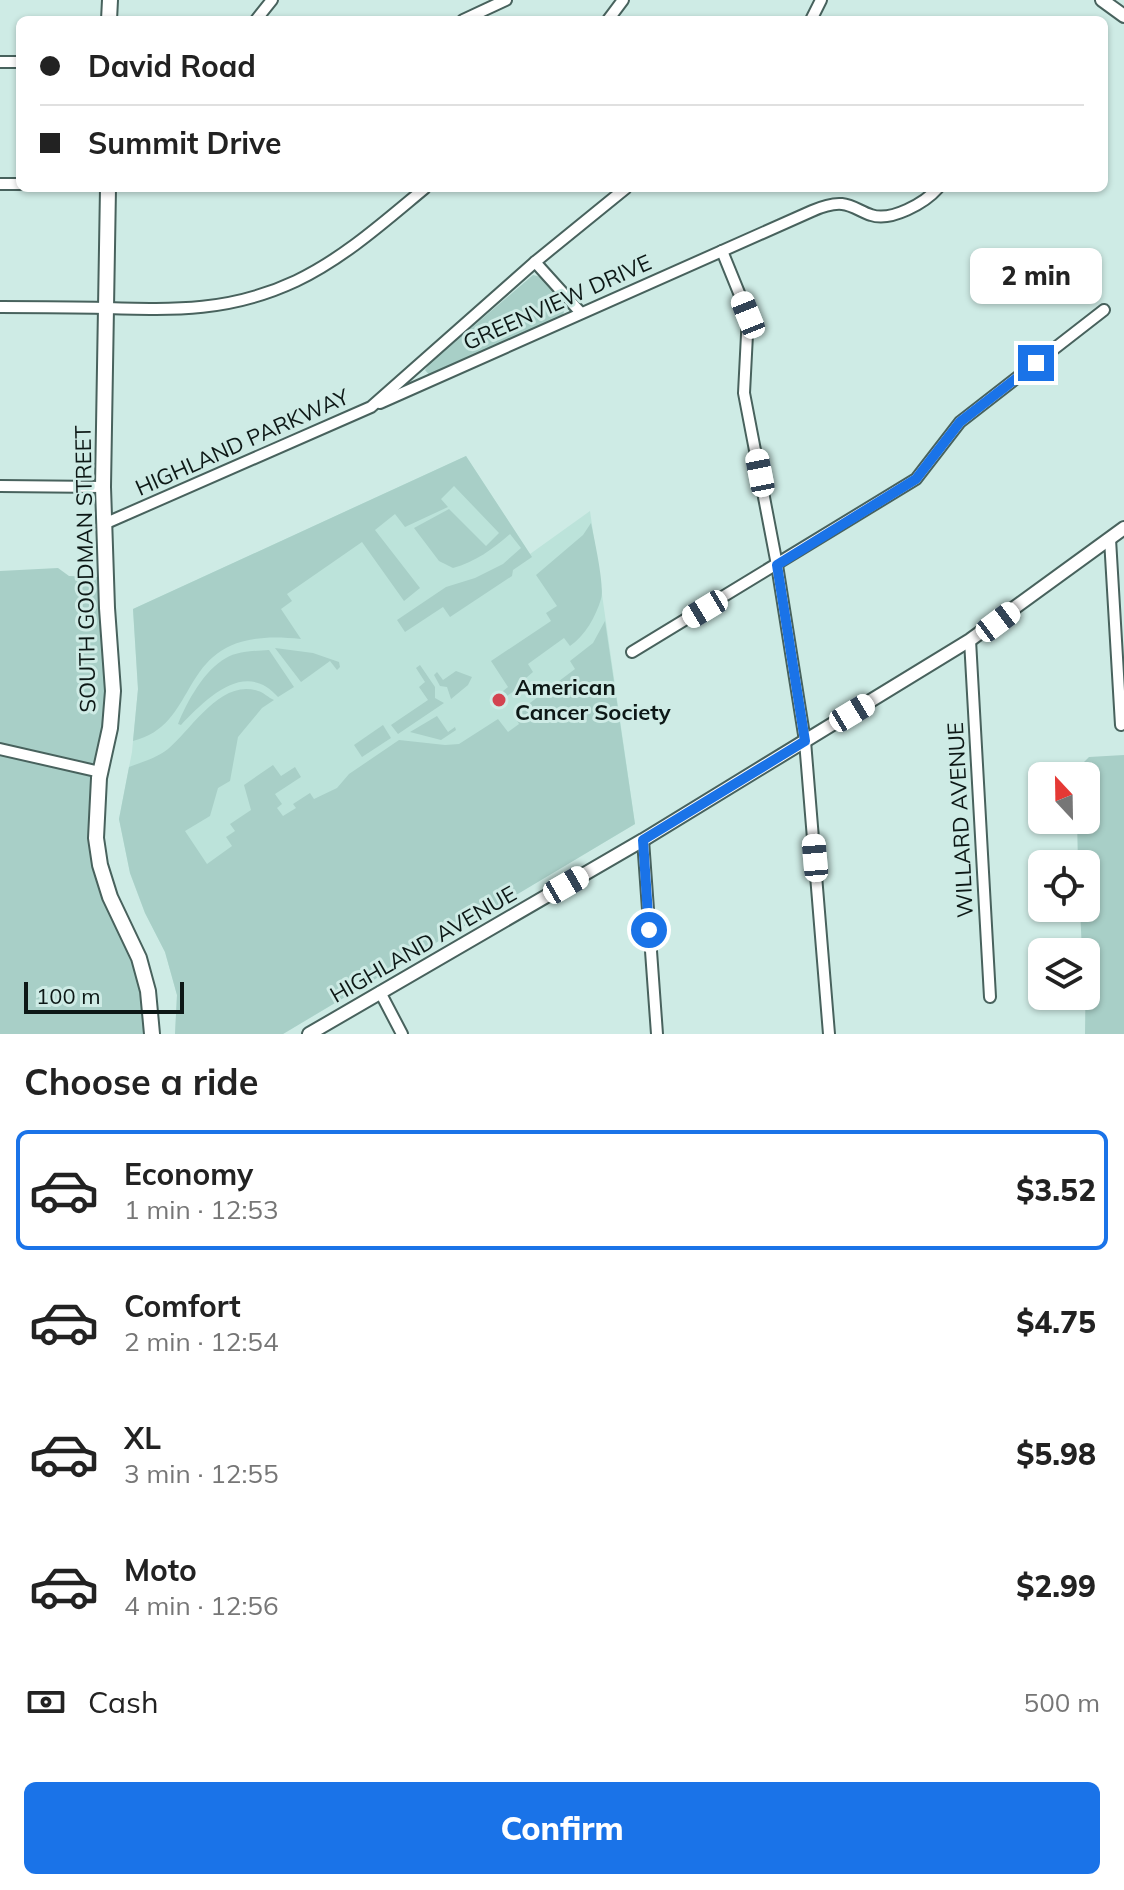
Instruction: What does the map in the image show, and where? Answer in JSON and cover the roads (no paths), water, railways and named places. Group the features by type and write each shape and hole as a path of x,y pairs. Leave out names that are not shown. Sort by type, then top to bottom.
{"main road":[{"name":"SOUTH GOODMAN STREET","path":"108,192 103,487 113,691 110,728 100,772 96,838 110,897 139,958 148,991 152,1034"}],"street":[{"path":"259,16 272,0"},
{"path":"472,16 506,0"},
{"path":"1102,0 1124,16"},
{"path":"0,307 164,311 242,300 280,288 339,256 420,192"},
{"name":"HIGHLAND PARKWAY","path":"104,524 371,407 535,262 621,192"},
{"name":"GREENVIEW DRIVE","path":"371,407 812,211 840,203 872,216 885,217 935,192"},
{"path":"722,251 748,315 744,393 777,565 805,741 829,1034"},
{"path":"535,262 581,313"},
{"path":"632,652 916,479 960,422 1104,310"},
{"path":"0,486 103,487"},
{"name":"HIGHLAND AVENUE","path":"309,1034 643,840 970,640 1124,528"},
{"path":"1110,539 1121,725"},
{"name":"WILLARD AVENUE","path":"970,640 990,997"},
{"path":"0,749 100,772"},
{"path":"643,840 657,1034"},
{"path":"380,992 402,1034"}],"place":[{"name":"American Cancer Society","path":"499,700"}]}
